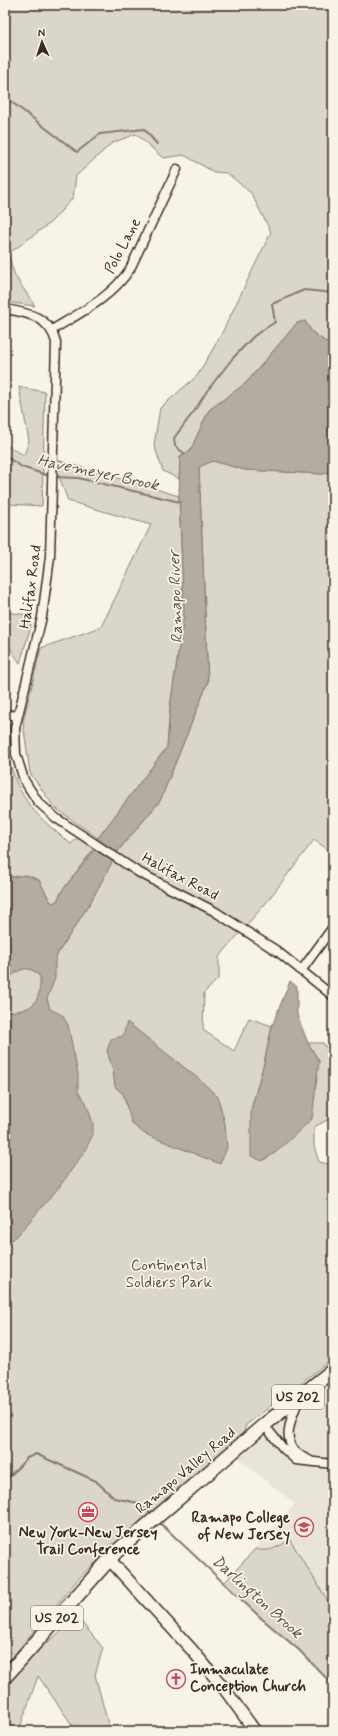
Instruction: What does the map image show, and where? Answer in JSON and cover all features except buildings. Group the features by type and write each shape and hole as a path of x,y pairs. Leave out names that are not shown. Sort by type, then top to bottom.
{"main road":[{"name":"Ramapo Valley Road","path":"5,1677 108,1559 264,1425 333,1370"},
{"path":"108,1559 208,1670 255,1731"}],"street":[{"name":"Polo Lane","path":"52,330 104,298 123,280 130,269 177,169"},
{"path":"5,309 34,315 41,319 52,330"},
{"name":"Halifax Road","path":"52,330 56,342 52,527 47,587 36,646 15,728 16,754 24,780 30,792 48,812 138,872 214,911 277,951 333,996"},
{"path":"5,714 17,716"},
{"path":"301,971 333,927"},
{"path":"300,1396 289,1421 288,1436 295,1451 302,1457 315,1462"},
{"path":"264,1425 283,1448 296,1460 333,1464"}],"shaded area":[{"path":"305,321 312,332 333,347 333,471 323,474 245,470 213,461 199,467 208,682 160,801 118,851 90,903 58,953 55,961 55,978 47,999 50,1009 62,1015 68,1025 78,1074 78,1092 86,1102 93,1123 93,1135 84,1152 60,1186 17,1236 12,1240 5,1239 5,1012 22,1010 33,1005 39,994 40,977 31,969 22,969 5,981 5,878 26,875 39,880 50,901 53,903 57,901 62,891 93,851 98,838 167,747 170,707 184,615 179,496 180,456 190,451 209,410 246,383 297,323"},
{"path":"290,981 297,987 297,1015 308,1043 319,1061 312,1119 275,1153 262,1161 251,1156 251,1110 264,1063 272,1026"},
{"path":"127,1022 199,1079 218,1097 225,1124 227,1148 220,1164 145,1134 132,1124 123,1094 115,1087 113,1071 107,1051 111,1039 123,1036"},
{"name":"Ramapo College of New Jersey","path":"333,1380 333,1685 299,1650 261,1618 224,1583 295,1504 238,1458"}],"green space":[{"path":"5,5 333,5 333,347 312,332 305,321 297,323 246,383 209,410 190,451 180,456 179,479 163,471 154,445 160,408 197,376 220,337 271,232 251,193 227,173 214,172 184,155 163,158 136,134 112,143 76,176 73,198 50,223 8,254 15,276 35,306 5,302"},
{"path":"19,387 45,392 42,506 8,504 5,501 5,445 24,455 29,441"},
{"path":"53,459 179,496 184,615 170,707 167,747 98,838 54,807 30,773 23,722 41,648 101,627 151,525 68,501"},
{"name":"Continental Soldiers Park","path":"213,461 245,470 323,474 333,471 333,853 314,840 265,904 219,957 219,978 204,993 203,1030 234,1051 249,1018 272,1026 264,1063 251,1110 315,1086 319,1061 308,1043 323,1043 333,1059 333,1117 314,1127 314,1146 319,1162 333,1165 333,1358 246,1425 243,1435 163,1506 138,1524 80,1577 5,1665 5,981 22,969 31,969 40,977 58,953 90,903 118,851 160,801 208,682 199,466"},
{"path":"5,612 28,615 31,626 20,663 5,641"},
{"path":"5,720 12,727 13,741 5,742"},
{"path":"5,745 15,778 27,802 35,812 71,844 78,838 94,848 62,891 57,901 53,903 50,901 39,880 26,875 5,878"},
{"path":"290,1540 333,1609 333,1685 299,1650 261,1618 224,1583 255,1549 269,1550"},
{"path":"78,1618 103,1648 95,1675 110,1731 74,1731 75,1729 38,1676 19,1730 5,1724 5,1682 21,1663"}],"waterway":[{"path":"5,97 77,152 100,134 144,129 157,144"},
{"path":"185,454 175,446 174,438 207,391 232,359 254,336 275,322 272,304 304,290 333,293"},
{"name":"Havemeyer Brook","path":"5,456 22,467 49,476"},
{"name":"Havemeyer Brook","path":"54,477 78,478 180,502"},
{"name":"Darlington Brook","path":"5,1479 10,1476 27,1458 36,1454 96,1481 114,1498 138,1503 153,1515"},
{"name":"Darlington Brook","path":"158,1521 261,1618 299,1650 333,1685"}],"place":[{"name":"New York-New Jersey Trail Conference","path":"88,1512"},
{"name":"Ramapo College of New Jersey","path":"304,1527"},
{"name":"Immaculate Conception Church","path":"176,1679"}],"water label":[{"name":"Ramapo River","path":"176,597"}]}
